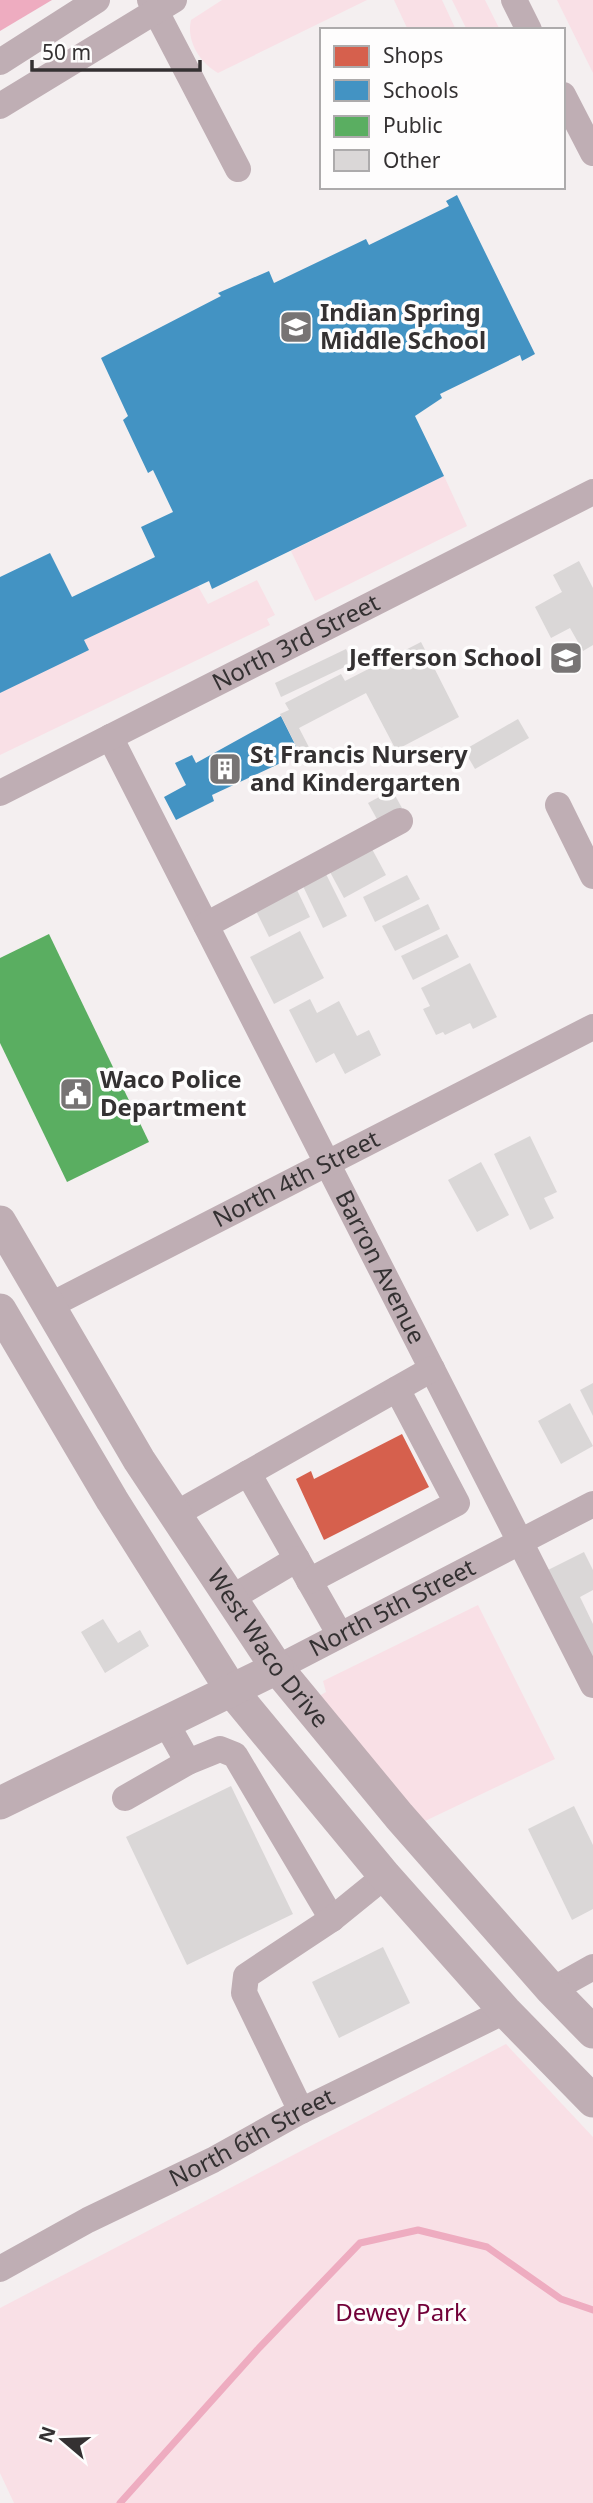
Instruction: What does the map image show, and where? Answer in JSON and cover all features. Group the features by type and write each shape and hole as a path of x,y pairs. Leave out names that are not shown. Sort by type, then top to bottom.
{"main road":[{"name":"West Waco Drive","path":"0,1222 174,1515 277,1668 399,1816 552,1990 593,2032"},
{"name":"North 4th Street","path":"3,1322 49,1306"},
{"name":"West Waco Drive","path":"3,1322 232,1692 386,1876 505,2011 593,2101"},
{"name":"North 5th Street","path":"0,1804 277,1668"}],"street":[{"path":"0,62 97,0"},
{"path":"514,0 528,28"},
{"path":"0,106 160,4 238,169"},
{"path":"565,99 593,153"},
{"name":"North 3rd Street","path":"0,793 593,492"},
{"name":"Barron Avenue","path":"110,737 593,1685"},
{"path":"558,805 593,876"},
{"path":"206,925 400,821"},
{"name":"North 4th Street","path":"49,1306 593,1027"},
{"path":"174,1515 432,1369"},
{"path":"230,1599 457,1503 397,1389"},
{"path":"248,1473 340,1635"},
{"name":"North 5th Street","path":"277,1668 593,1504"},
{"path":"166,1723 188,1762"},
{"path":"125,1798 188,1762 220,1749 235,1755 332,1919"},
{"path":"250,1780 285,1755"},
{"path":"301,2111 244,1993 246,1976 332,1919 386,1876"},
{"path":"552,1990 593,1967"},
{"name":"North 6th Street","path":"0,2269 88,2220 213,2160 301,2111 505,2011"}],"green space":[{"path":"222,0 367,0 218,73 205,63 196,51 190,28 191,20"},
{"path":"394,0 442,0 455,28 407,28"},
{"path":"452,0 485,0 499,28 466,28"},
{"path":"557,0 593,0 593,73"},
{"path":"444,476 467,526 315,601 291,551"},
{"path":"257,580 275,615 267,619 270,625 0,755 0,693 84,640 198,586 208,604"},
{"path":"478,1605 555,1759 423,1822 319,1696 326,1692 323,1681"},
{"name":"Dewey Park","path":"506,2044 593,2137 593,2503 14,2503 0,2473 0,2308"}],"shaded area":[{"path":"0,0 52,0 0,31"}],"building: Shops":[{"path":"402,1434 429,1487 324,1540 296,1479 311,1471 314,1479"}],"building: Schools":[{"path":"457,195 535,354 522,361 520,355 440,394 442,398 415,416 444,476 212,589 209,581 84,640 89,650 0,693 0,577 50,553 72,597 155,557 141,527 173,512 153,470 148,473 123,420 128,416 101,358 221,296 218,293 269,271 274,283 366,239 369,245 449,206 446,201"},
{"name":"St Francis Nursery and Kindergarten","path":"281,716 300,754 212,795 214,801 176,820 164,797 186,785 175,763 192,755 196,763"}],"building: Public":[{"name":"Waco Police Department","path":"49,934 149,1142 67,1182 0,1043 0,958"}],"building: Other":[{"path":"579,561 593,588 593,645 583,651 570,628 551,638 535,607 562,592 553,575"},
{"path":"421,642 459,717 396,750 366,693 299,728 313,755 303,760 280,714 289,710 285,703 341,674 345,681"},
{"path":"346,649 353,663 281,697 275,683"},
{"path":"518,719 529,738 475,769 464,750"},
{"path":"392,790 402,808 378,821 368,803"},
{"path":"372,849 386,875 344,898 330,872"},
{"path":"325,872 347,916 323,928 302,884"},
{"path":"407,875 420,899 375,922 363,897"},
{"path":"297,890 310,917 269,937 256,911"},
{"path":"428,904 440,929 395,951 382,926"},
{"path":"300,931 324,978 274,1004 250,957"},
{"path":"447,934 459,957 413,980 401,956"},
{"path":"470,963 497,1017 473,1029 470,1023 445,1035 443,1032 436,1035 423,1009 430,1006 421,988"},
{"path":"310,999 317,1013 339,1001 357,1036 369,1030 381,1055 345,1074 334,1053 316,1063 289,1010"},
{"path":"530,1136 557,1192 544,1198 554,1218 530,1230 494,1154"},
{"path":"481,1162 509,1215 477,1232 448,1180"},
{"path":"593,1383 593,1416 580,1390"},
{"path":"570,1403 593,1446 561,1464 538,1421"},
{"path":"584,1552 593,1570 593,1590 580,1597 593,1624 593,1676 542,1573"},
{"path":"103,1619 118,1643 140,1630 149,1646 105,1673 81,1632"},
{"path":"231,1786 293,1914 187,1965 126,1837"},
{"path":"574,1806 593,1845 593,1909 572,1920 528,1829"},
{"path":"383,1947 410,2003 339,2038 312,1982"}],"waterway":[{"path":"120,2503 259,2348 360,2243 418,2230 487,2247 561,2299 593,2310"}],"place":[{"name":"Indian Spring Middle School","path":"296,327"},
{"name":"Jefferson School","path":"566,658"},
{"name":"St Francis Nursery and Kindergarten","path":"225,769"},
{"name":"Waco Police Department","path":"76,1094"}]}
